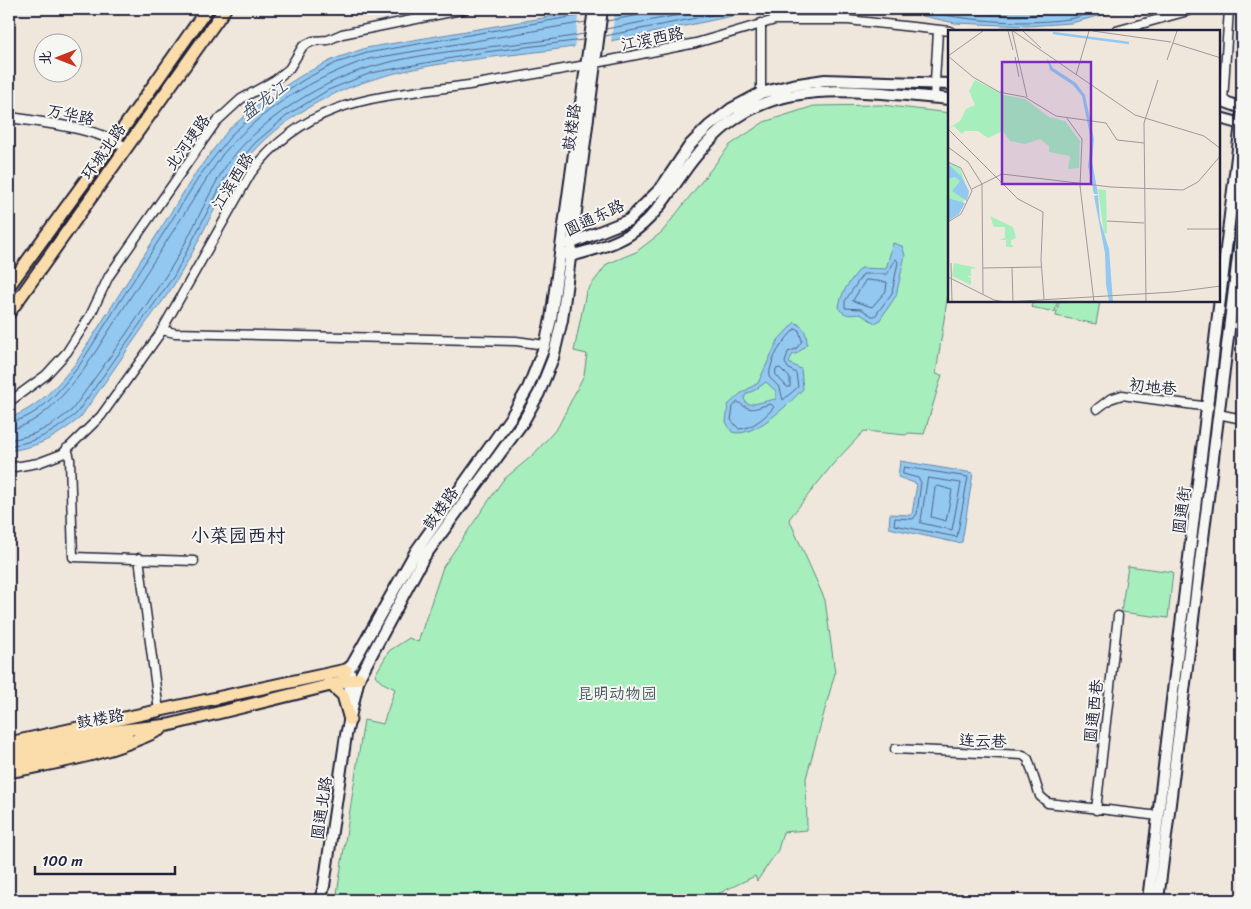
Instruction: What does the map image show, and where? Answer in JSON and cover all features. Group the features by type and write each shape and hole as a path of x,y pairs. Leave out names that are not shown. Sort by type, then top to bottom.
{"main road":[{"name":"环城北路","path":"9,286 207,9"},
{"name":"环城北路","path":"9,312 225,9"},
{"name":"鼓楼路","path":"571,241 593,46 594,9"},
{"name":"鼓楼路","path":"593,46 602,9"},
{"name":"鼓楼路","path":"9,748 123,730 169,725 354,680 424,557 523,422 539,393 558,337 565,254 591,64"},
{"name":"圆通东路","path":"565,254 571,241 629,220 661,188 690,145 709,126 731,108 761,93 792,85 825,80 948,84"},
{"name":"圆通东路","path":"565,254 593,250 629,235 650,218 664,202 695,156 714,136 738,117 765,103 827,92 948,99"},
{"path":"1221,100 1242,108"},
{"path":"1221,118 1242,121"},
{"name":"圆通街","path":"1221,298 1242,121"},
{"name":"圆通街","path":"1148,900 1163,817 1242,226"},
{"name":"鼓楼路","path":"9,748 29,738 312,679 349,667 416,551 511,417 528,388 544,345 565,254"},
{"name":"圆通街","path":"1158,900 1163,817 1220,302"},
{"name":"圆通北路","path":"320,900 324,886 350,720 354,680 349,667"},
{"path":"312,679 334,686 346,700 350,720"},
{"path":"9,748 71,750 169,725"},
{"path":"9,772 86,757 138,740 169,725"}],"street":[{"name":"北河埂路","path":"9,402 46,375 67,352 90,316 109,276 216,122 240,99 275,80 289,69 303,46 312,41 328,40 342,34 466,9"},
{"path":"1120,30 1195,9"},
{"path":"1221,100 1228,9"},
{"name":"江滨西路","path":"9,468 38,463 62,454 100,416 162,330 251,173 267,152 292,130 317,115 372,97 470,85 696,43 762,22 802,18 848,20 948,31"},
{"path":"761,93 762,22"},
{"path":"934,98 938,31"},
{"name":"万华路","path":"9,117 86,132 115,140 125,148"},
{"path":"162,330 175,333 264,336 516,341 544,345"},
{"name":"初地巷","path":"1097,409 1110,399 1122,396 1208,407"},
{"path":"1218,414 1242,419"},
{"path":"67,448 70,459 73,557 194,561"},
{"path":"139,558 158,711"},
{"name":"圆通西巷","path":"1096,810 1118,616"},
{"name":"连云巷","path":"895,749 1023,755 1028,759 1040,796 1048,803 1163,817"}],"green space":[{"name":"昆明动物园","path":"881,105 948,113 948,293 936,374 942,375 924,434 908,433 906,435 864,431 833,464 789,519 825,600 835,673 806,778 807,830 783,832 778,850 757,881 755,876 705,900 336,900 364,720 383,724 395,689 381,682 375,675 389,651 409,638 418,642 443,567 503,480 533,455 558,427 584,375 587,354 574,351 586,292 607,264 636,252 662,232 730,145 764,122 814,106"},
{"path":"1033,302 1057,302 1055,312 1031,307"},
{"path":"1059,302 1100,302 1096,324 1056,316"},
{"path":"1128,566 1173,572 1168,618 1121,612"}],"water":[{"path":"596,9 757,9 757,11 573,47 446,63 405,71 366,82 328,97 292,118 258,147 245,161 214,210 188,261 167,295 80,418 39,444 9,451 9,418 38,402 54,388 76,363 197,171 229,129 269,96 304,74 334,59 366,48"},
{"path":"891,9 1125,9 1071,23 1027,26 955,23"},
{"path":"893,243 902,246 905,255 896,296 879,321 875,323 860,314 848,314 841,311 839,309 841,298 854,277 861,268 886,269"},
{"path":"795,322 804,331 807,344 798,353 792,355 789,363 801,369 803,389 770,419 750,430 741,433 732,432 726,422 728,405 740,394 758,383 778,340","holes":["766,382 776,391 776,399 750,404 747,404 744,399 746,394"]},
{"path":"900,461 973,473 962,542 958,543 889,528 890,514 912,514 917,484 898,477"}],"pier":[{"path":"579,9 615,9 611,42 574,50"}],"district":[{"name":"小菜园西村","path":"238,535"}],"water label":[{"name":"盘龙江","path":"264,100"}]}
